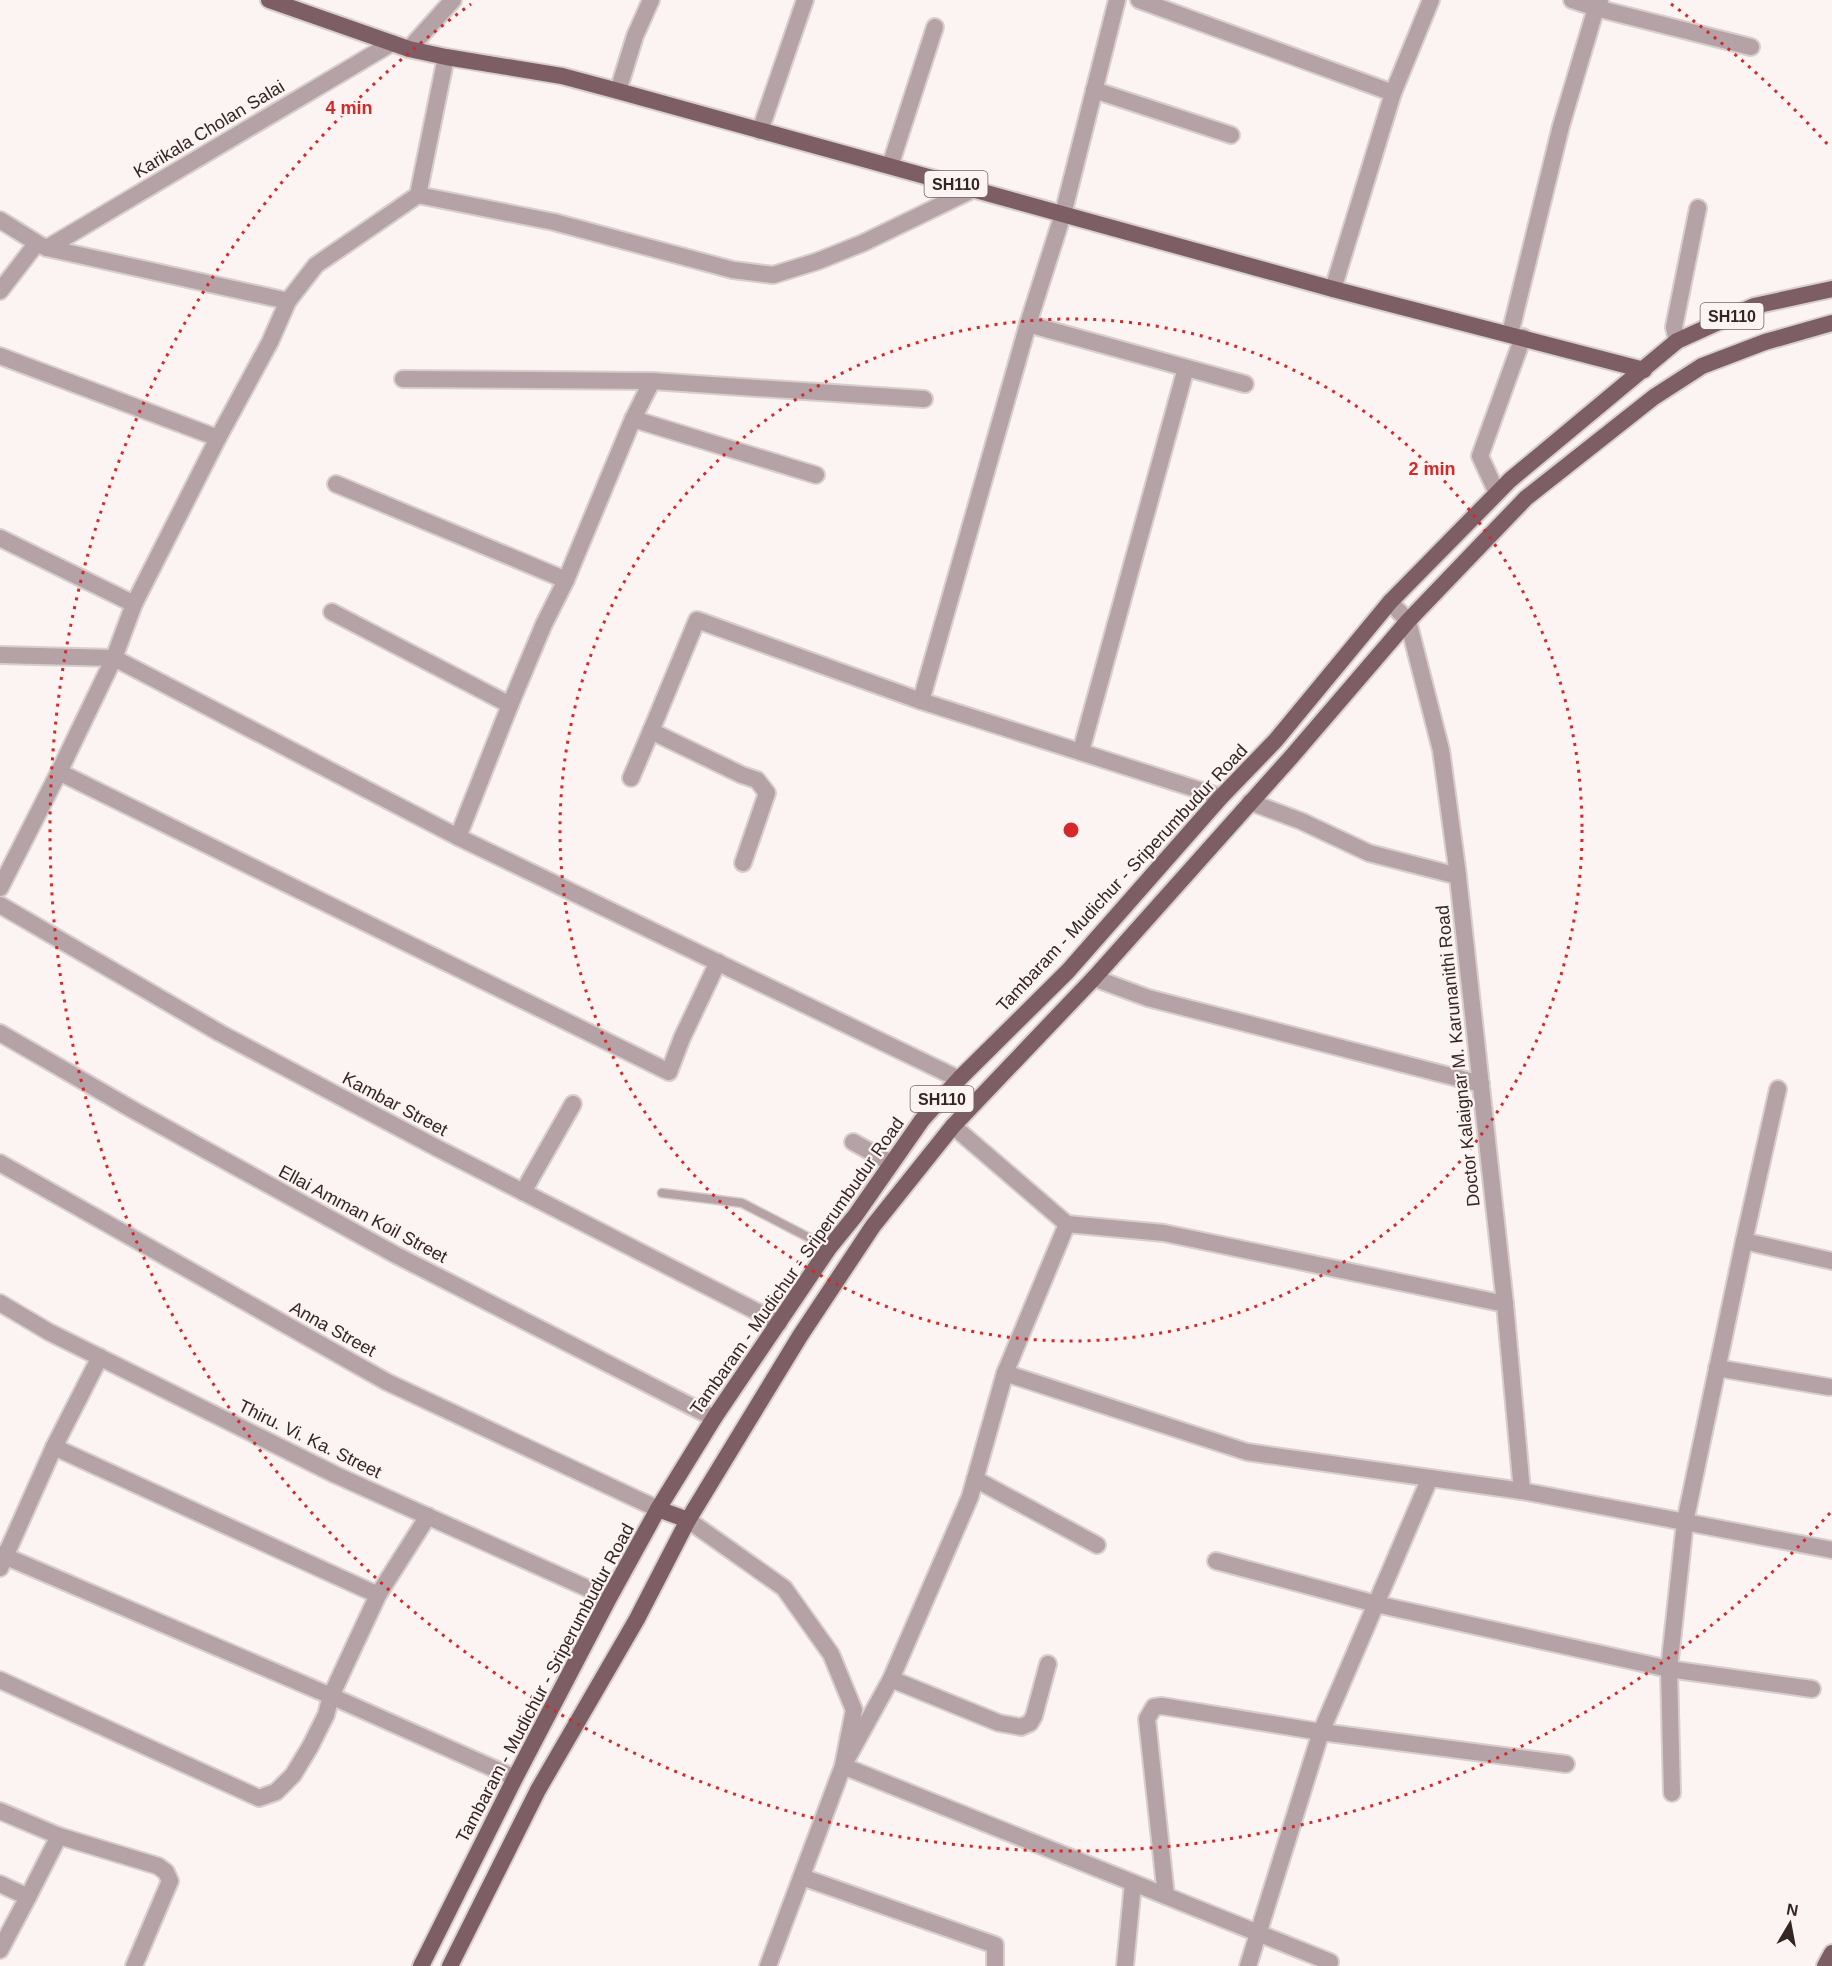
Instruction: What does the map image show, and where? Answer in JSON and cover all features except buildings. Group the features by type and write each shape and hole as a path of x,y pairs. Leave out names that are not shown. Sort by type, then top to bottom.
{"main road":[{"name":"SH110","path":"269,0 409,48 446,57 562,76 1333,289 1644,370"},
{"name":"Tambaram - Mudichur - Sriperumbudur Road","path":"421,1966 515,1778 658,1509 714,1418 829,1248 855,1216 922,1120 959,1079 1068,971 1221,797 1276,740 1390,602 1510,480 1677,341 1754,306 1832,290"},
{"name":"SH110","path":"450,1966 538,1790 637,1619 688,1520 800,1336 873,1226 953,1126 1094,978 1293,755 1408,621 1526,498 1654,397 1702,366 1765,342 1832,323"},
{"path":"1644,370 1654,397"},
{"path":"658,1509 688,1520"},
{"path":"1825,1966 1832,1953"}],"street":[{"path":"409,48 453,0"},
{"path":"618,91 635,36 651,0"},
{"path":"760,130 805,0"},
{"path":"921,701 1028,324 1063,214 1117,0"},
{"path":"1139,0 1175,6 1393,93"},
{"path":"1333,289 1393,93 1431,0"},
{"path":"1572,0 1598,4 1751,47"},
{"path":"1497,494 1480,456 1516,335 1561,126 1598,4"},
{"path":"890,166 935,27"},
{"name":"Karikala Cholan Salai","path":"0,291 42,246 392,43"},
{"path":"0,888 114,658 134,604 218,438 270,342 288,301 316,265 418,195 446,57"},
{"path":"1094,90 1231,135"},
{"path":"418,195 554,222 722,267 773,275 818,261 863,243 974,189"},
{"path":"1677,341 1674,327 1698,208"},
{"path":"0,220 42,246 288,301"},
{"path":"1028,324 1245,384"},
{"path":"0,356 218,438"},
{"path":"1081,751 1186,368"},
{"path":"403,379 652,381 924,399"},
{"path":"458,837 544,624 566,580 633,418 652,381"},
{"path":"633,418 816,475"},
{"path":"336,484 566,580"},
{"path":"0,538 134,604"},
{"path":"1390,602 1408,621"},
{"path":"332,612 510,705"},
{"path":"631,778 697,620 921,701 1221,797"},
{"name":"Doctor Kalaignar M. Karunanithi Road","path":"1408,621 1441,750 1458,876 1505,1304 1522,1491"},
{"path":"0,655 114,658 458,837 959,1079"},
{"path":"651,731 757,780 767,793 743,863"},
{"path":"59,772 669,1072 682,1038 718,962"},
{"path":"1250,802 1301,821 1369,853 1458,876"},
{"name":"Kambar Street","path":"0,905 220,1033 779,1323"},
{"path":"1094,978 1148,998 1481,1084"},
{"name":"Ellai Amman Koil Street","path":"0,1033 135,1111 396,1255 714,1418"},
{"path":"1672,1793 1669,1669 1685,1522 1778,1089"},
{"path":"523,1192 573,1104"},
{"path":"953,1126 1066,1224 1164,1233 1505,1304"},
{"path":"853,1142 891,1163"},
{"name":"Anna Street","path":"0,1163 387,1382 658,1509"},
{"path":"768,1966 843,1766 891,1679 970,1497 1005,1372 1066,1224"},
{"path":"1744,1241 1832,1261"},
{"name":"Thiru. Vi. Ka. Street","path":"0,1303 49,1332 336,1475 609,1598"},
{"path":"100,1357 54,1447 2,1560 331,1696 515,1778"},
{"path":"1717,1368 1829,1387"},
{"path":"1005,1372 1247,1452 1522,1491 1832,1550"},
{"path":"54,1447 378,1595"},
{"path":"1248,1966 1321,1732 1430,1478"},
{"path":"975,1479 1096,1545"},
{"path":"0,1680 259,1798 276,1792 293,1775 310,1747 378,1595 428,1516"},
{"path":"688,1520 784,1588 831,1654 854,1710 843,1766"},
{"path":"1216,1561 1376,1604 1669,1669 1812,1689"},
{"path":"891,1679 999,1723 1022,1727 1030,1723 1034,1716 1048,1664"},
{"path":"1166,1896 1147,1719 1154,1707 1162,1706 1321,1732 1566,1764"},
{"path":"843,1766 1330,1962"},
{"path":"0,1811 59,1836 158,1866 166,1872 170,1881 135,1966"},
{"path":"0,1950 59,1836"},
{"path":"802,1877 995,1945 995,1966"},
{"path":"1125,1966 1133,1883"},
{"path":"0,1884 28,1897"},
{"path":"774,1948 780,1966"}],"lane":[{"path":"662,1193 742,1203 829,1248"}]}
